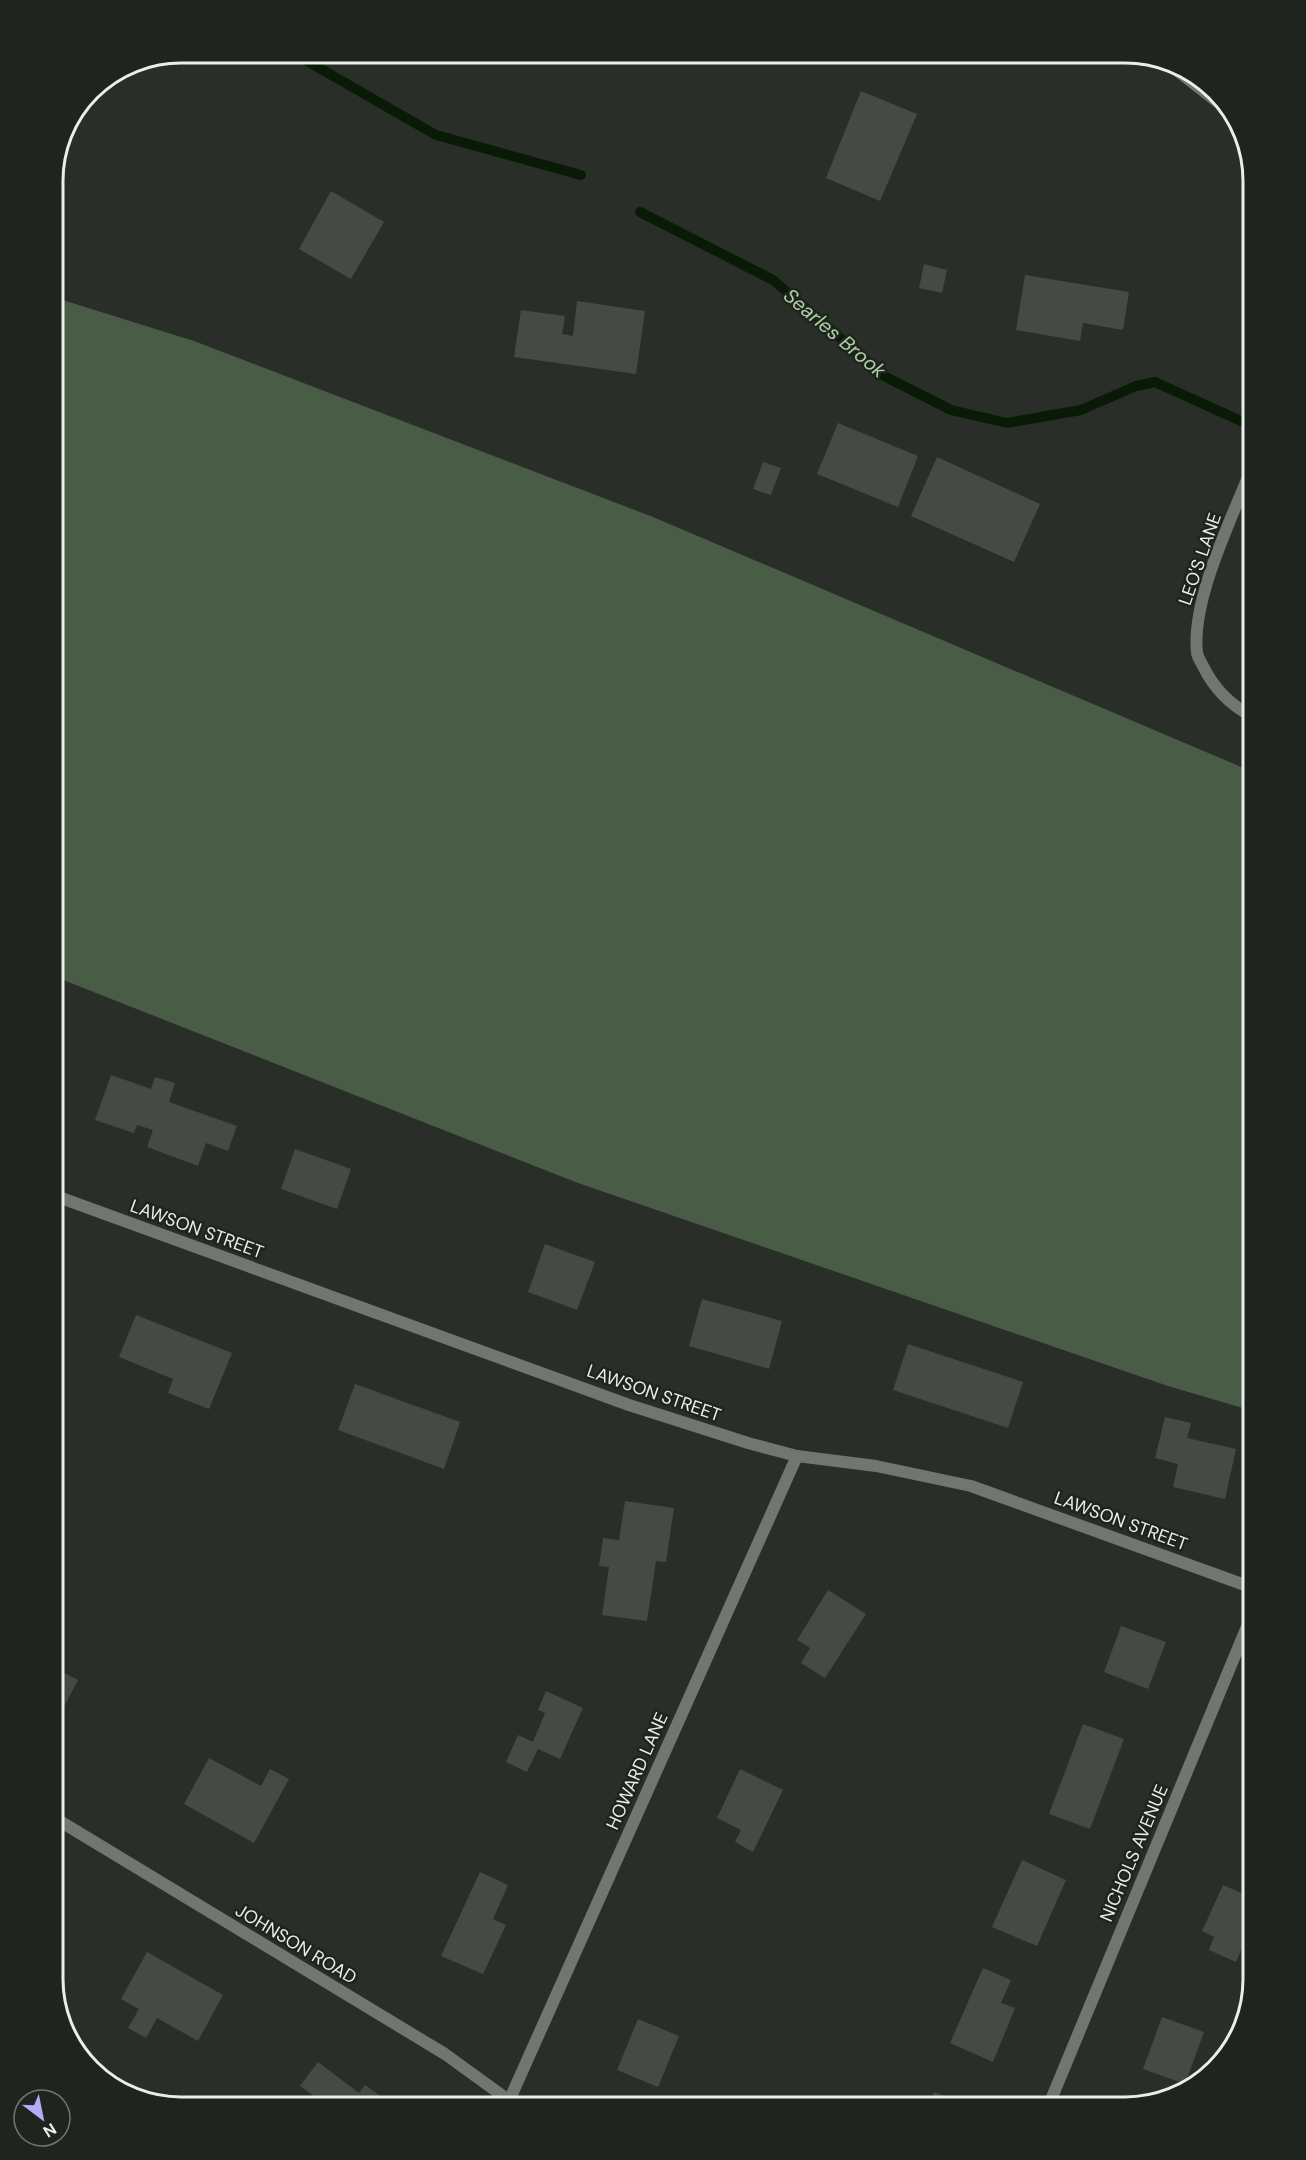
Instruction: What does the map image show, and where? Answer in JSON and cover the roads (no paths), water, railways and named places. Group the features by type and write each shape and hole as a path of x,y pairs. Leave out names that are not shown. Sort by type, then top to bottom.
{"street":[{"name":"LEO'S LANE","path":"1243,492 1209,577 1198,616 1197,655 1211,683 1235,708 1243,712"},
{"name":"LAWSON STREET","path":"63,1199 629,1405 797,1456 876,1466 970,1486 1243,1584"},
{"name":"HOWARD LANE","path":"516,2097 797,1456"},
{"name":"NICHOLS AVENUE","path":"1053,2097 1243,1638"},
{"name":"JOHNSON ROAD","path":"63,1824 444,2054 503,2097"}],"waterway":[{"name":"Searles Brook","path":"310,63 436,135 581,175"},
{"name":"Searles Brook","path":"640,212 773,280 884,376 951,410 1007,423 1081,410 1136,386 1155,382 1241,421"}]}
